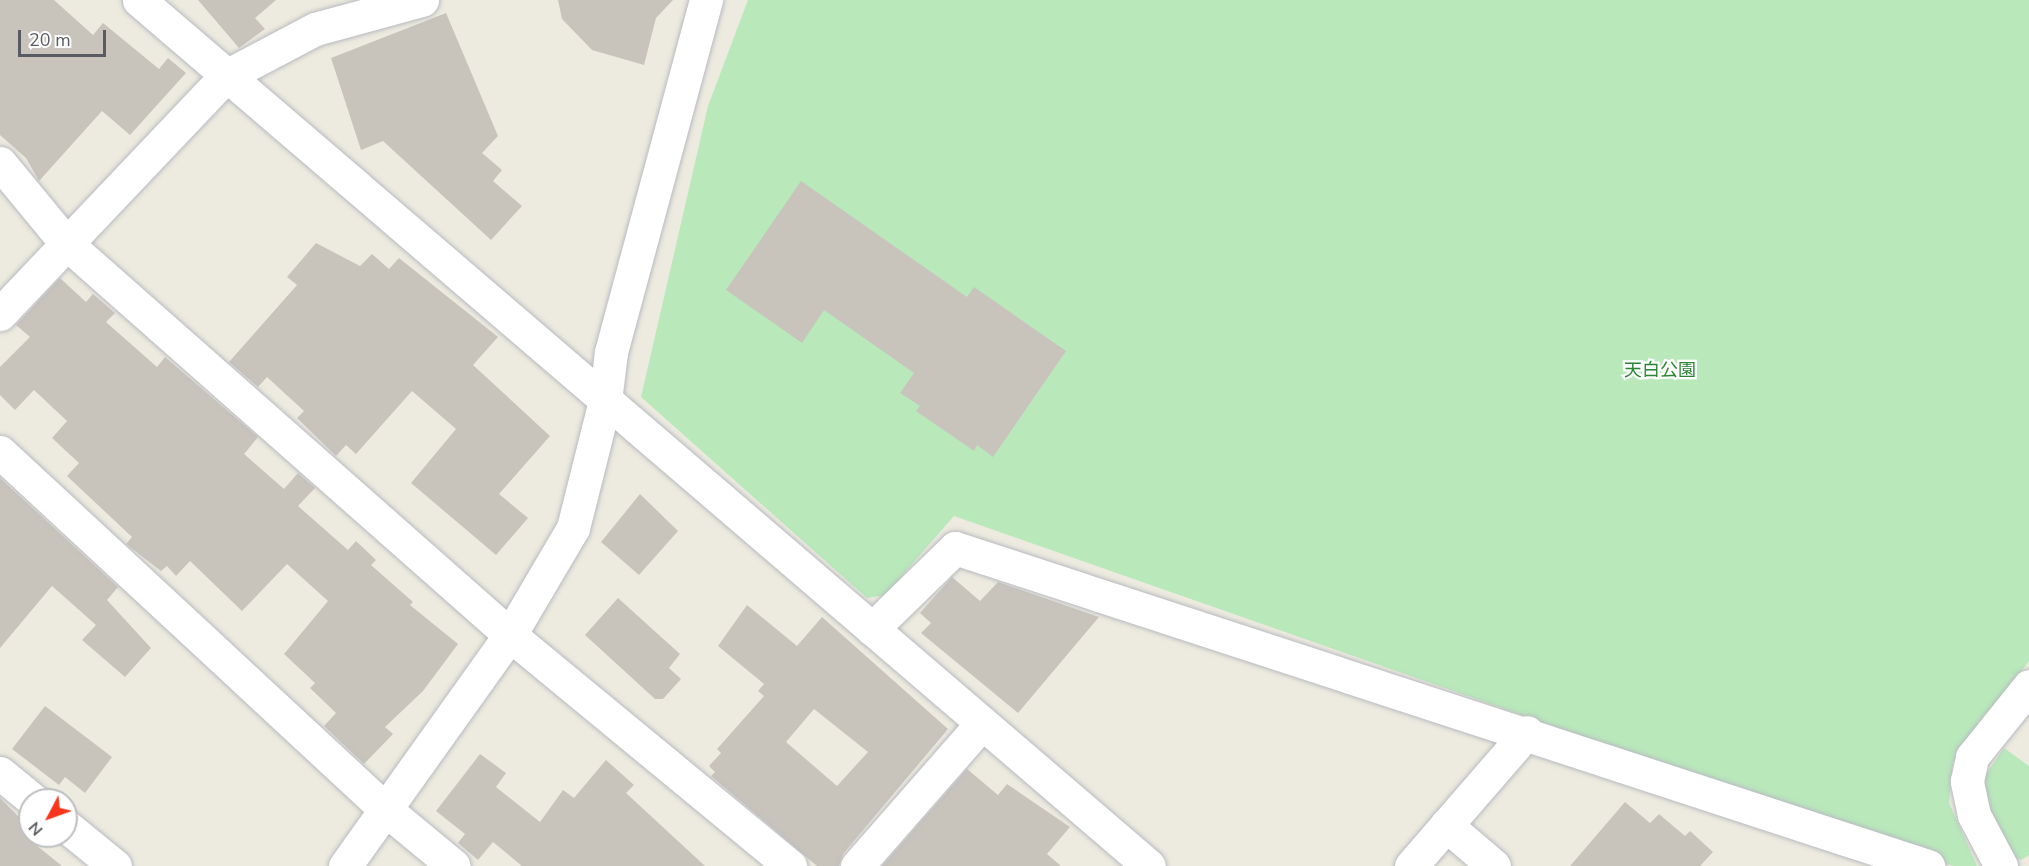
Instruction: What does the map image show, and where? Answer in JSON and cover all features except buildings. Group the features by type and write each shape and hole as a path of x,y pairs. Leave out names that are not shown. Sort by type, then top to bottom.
{"street":[{"path":"0,314 226,76 315,29 422,0"},
{"path":"345,866 510,635 573,528 605,401 611,352 706,0"},
{"path":"143,1 226,76 1149,866"},
{"path":"0,163 66,243 510,635 790,866"},
{"path":"0,452 385,810 454,866"},
{"path":"872,628 955,548 1527,732 1928,866"},
{"path":"2001,866 1974,815 1967,781 1972,757 2029,686"},
{"path":"857,866 982,723"},
{"path":"1411,866 1527,732"},
{"path":"0,773 18,788"},
{"path":"1446,825 1494,866"},
{"path":"78,836 115,866"}],"green space":[{"name":"天白公園","path":"748,0 2029,0 2029,661 1953,763 1949,803 1977,866 1953,866 954,516 885,595 867,598 641,397 708,106"},
{"path":"2004,748 2029,766 2029,855 2021,860 2006,854 1989,816 1982,780"}]}
